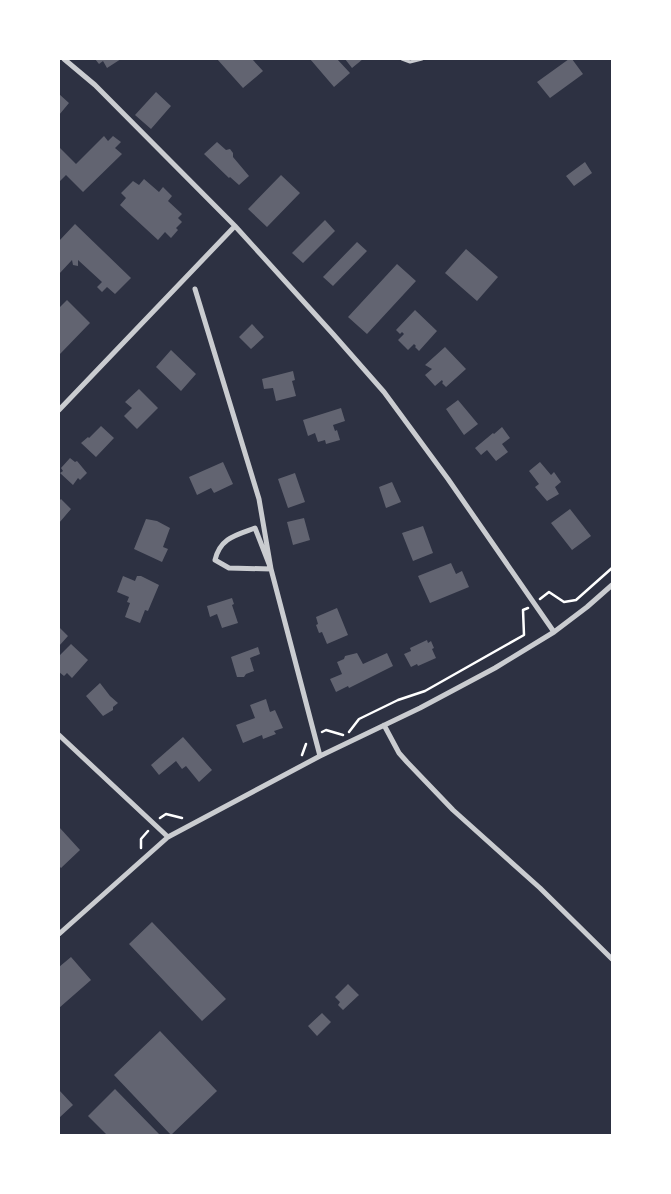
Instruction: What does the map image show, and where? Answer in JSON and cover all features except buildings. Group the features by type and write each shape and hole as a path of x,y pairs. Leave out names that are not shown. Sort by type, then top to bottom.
{"street":[{"path":"64,59 95,85 235,226 334,334 384,392 448,479 554,632"},
{"path":"59,410 235,226"},
{"path":"195,289 259,499 271,569 320,756"},
{"path":"255,528 271,569 229,568 215,560 217,549 229,538 255,528"},
{"path":"59,934 168,837 320,756 495,668 554,632 612,585"},
{"path":"384,725 399,752 407,762 454,810 540,888 612,959"},
{"path":"59,735 168,837"}],"lane":[{"path":"402,59 410,62 422,59"}],"path":[{"path":"295,758 304,754 308,739 326,730 346,735 359,719 398,700 425,691 524,635 523,610 549,592 564,602 576,600 612,568"},
{"path":"140,853 141,839 166,814 184,818"}]}
